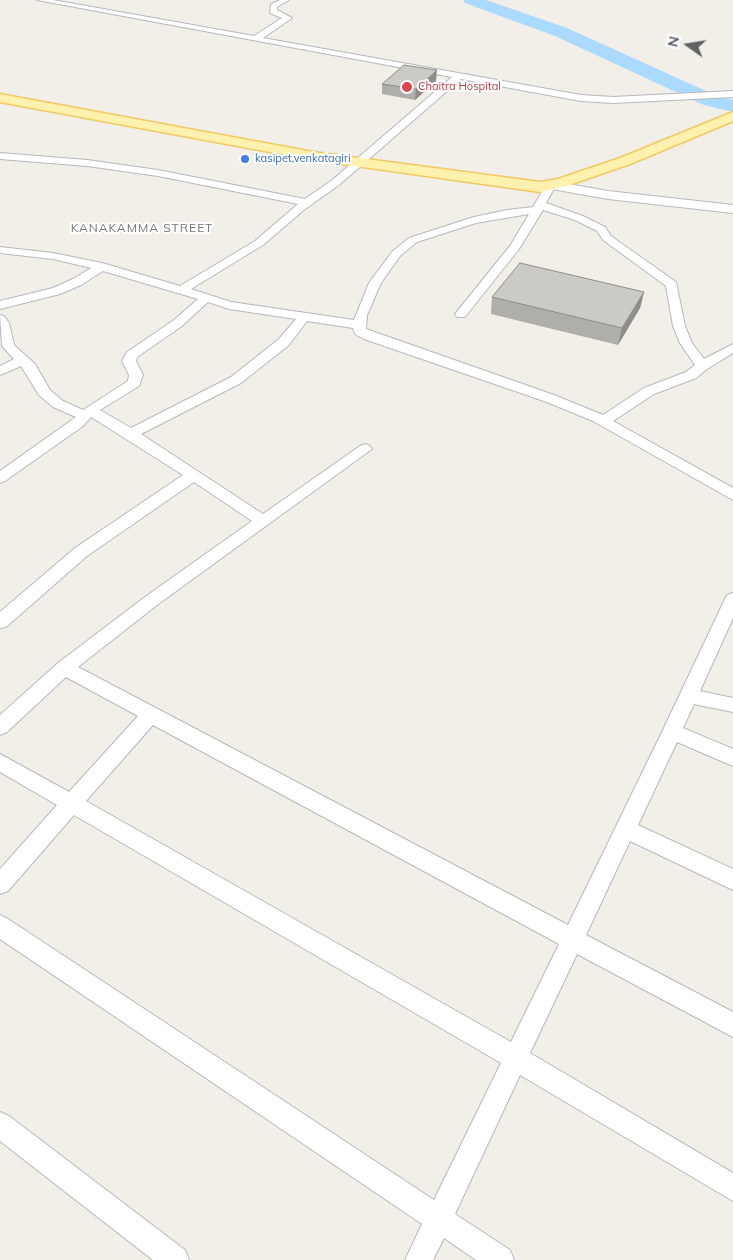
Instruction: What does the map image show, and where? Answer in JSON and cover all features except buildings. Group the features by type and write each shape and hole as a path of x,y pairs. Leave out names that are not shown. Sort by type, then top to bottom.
{"main road":[{"path":"0,98 280,151 540,187 625,161 733,116"},
{"path":"551,185 608,195 733,209"}],"street":[{"path":"42,0 574,97 613,100 733,94"},
{"path":"257,38 288,18 273,10 274,6 285,0"},
{"path":"104,10 120,4"},
{"path":"180,291 260,243 307,203 335,183 459,76"},
{"path":"0,156 87,163 158,173 307,203"},
{"path":"461,314 516,247 551,185"},
{"path":"702,366 686,343 680,326 672,285 607,238 601,229 578,218 539,207 474,220 413,240 396,254 375,283 361,314 359,331 369,336 549,398 603,421 733,494"},
{"path":"0,250 53,256 102,266 228,305 360,326"},
{"path":"0,305 40,294 56,292 77,282 102,266"},
{"path":"0,478 51,443 87,413 134,383 136,375 129,360 132,355 178,323 206,298"},
{"path":"0,319 3,323 8,346 30,367 44,392 58,404 87,413 130,434 263,521"},
{"path":"130,434 236,380 284,342 309,319"},
{"path":"603,421 648,390 692,375 702,366 733,348"},
{"path":"0,371 22,360"},
{"path":"0,728 64,668 151,601 366,449"},
{"path":"0,622 81,552 193,475"},
{"path":"419,1260 672,732 733,599"},
{"path":"64,668 733,1025"},
{"path":"689,696 733,705"},
{"path":"0,884 150,714"},
{"path":"672,732 733,758"},
{"path":"0,762 515,1058 733,1188"},
{"path":"625,829 733,880"},
{"path":"0,926 500,1260"},
{"path":"0,1125 175,1260"}],"waterway":[{"path":"471,0 561,32 711,101 733,106"}],"place":[{"name":"Chaitra Hospital","path":"407,87"},
{"name":"kasipet,venkatagiri","path":"245,159"}],"district":[{"name":"KANAKAMMA STREET","path":"142,228"}]}
